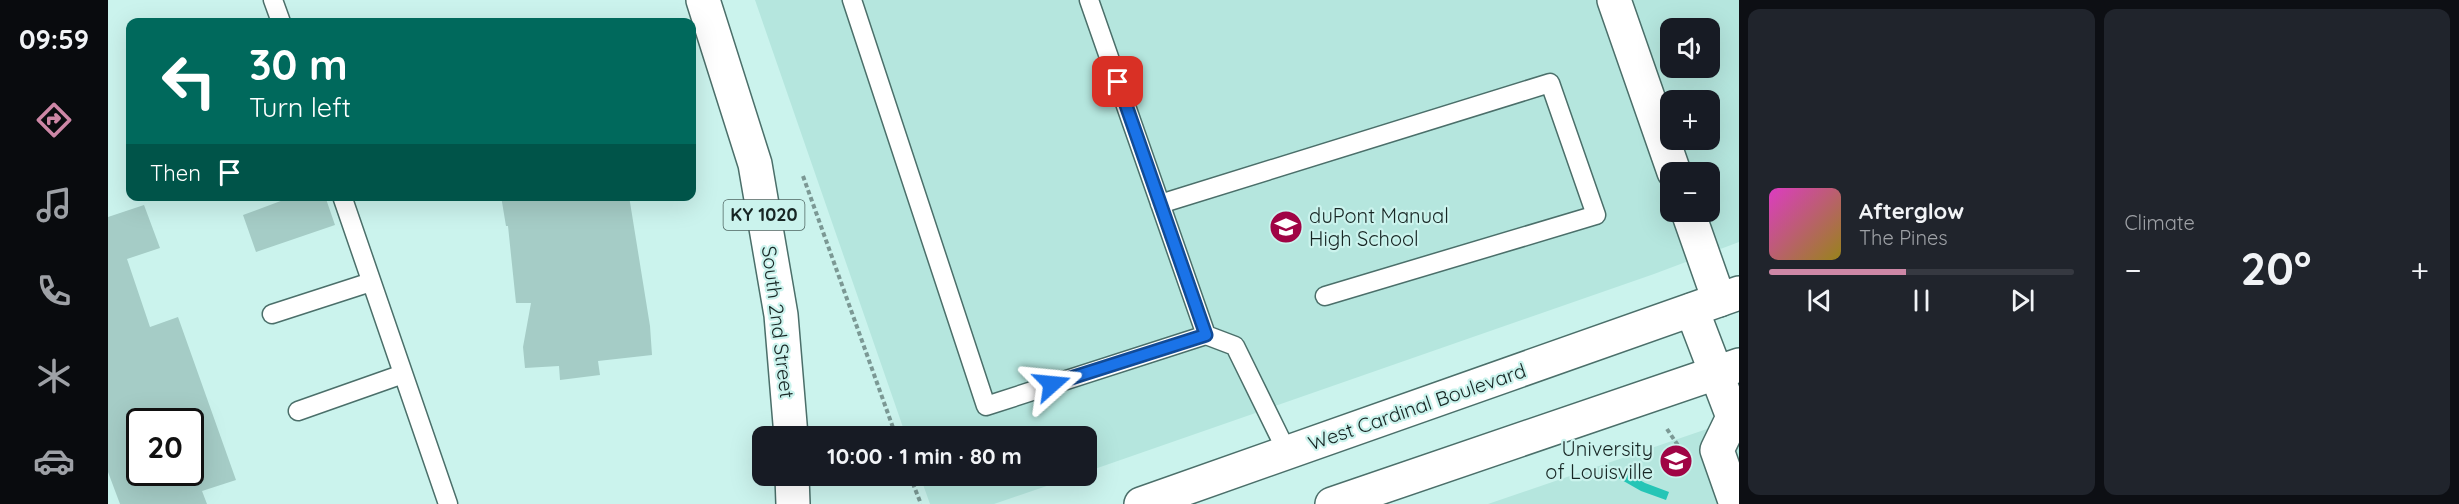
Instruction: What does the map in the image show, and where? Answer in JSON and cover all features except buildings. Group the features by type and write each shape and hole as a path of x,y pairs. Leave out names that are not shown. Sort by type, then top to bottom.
{"main road":[{"name":"South 2nd Street","path":"703,0 755,164 782,315 789,426"},
{"path":"1614,0 1671,162"},
{"path":"1691,222 1717,301 1736,418 1717,450 1736,504"},
{"name":"West Cardinal Boulevard","path":"1141,504 1717,301"},
{"path":"1332,504 1727,369"},
{"path":"792,486 793,504"}],"lane":[{"path":"273,0 280,18"},
{"path":"852,0 986,406 1206,335 1234,346 1287,452"},
{"path":"1089,0 1206,335"},
{"path":"1161,204 1550,83 1596,215 1325,296"},
{"path":"344,201 448,504"},
{"path":"272,314 371,282"},
{"path":"298,411 403,374"}],"path":[{"path":"803,176 892,426"},
{"path":"1661,430 1669,429 1679,448"},
{"path":"914,486 921,504"}],"shaded area":[{"name":"duPont Manual High School","path":"755,0 1739,0 1739,242 1654,274 1097,468 1097,426 903,426"},
{"name":"University of Louisville","path":"1739,418 1739,504 1488,504"},
{"path":"1618,468 1645,483 1669,492 1666,500 1641,491 1613,475"},
{"path":"924,486 1047,486 994,504 930,504"}],"place":[{"name":"duPont Manual High School","path":"1286,227"},
{"name":"University of Louisville","path":"1676,461"}],"route":[{"path":"1052,384 1206,335 1118,82"}]}
